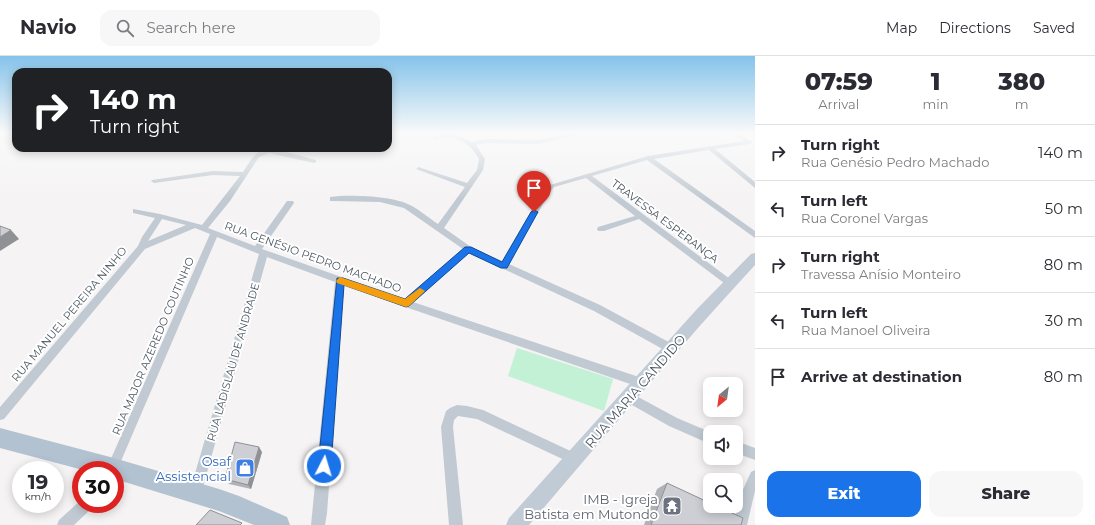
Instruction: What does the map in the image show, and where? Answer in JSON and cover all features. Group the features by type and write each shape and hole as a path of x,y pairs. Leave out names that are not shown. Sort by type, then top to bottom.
{"main road":[{"path":"0,438 84,461"},
{"path":"124,472 239,507 279,525"}],"street":[{"path":"199,227 245,174 259,155"},
{"path":"285,155 314,161"},
{"path":"439,229 480,170 482,159 479,155"},
{"path":"504,266 546,192 552,186 648,158 667,155"},
{"path":"718,155 755,186"},
{"path":"648,158 755,235"},
{"path":"419,169 469,186"},
{"path":"154,181 213,173 245,174"},
{"name":"TRAVESSA ESPERANÇA","path":"587,176 731,284"},
{"path":"333,199 398,202 418,213 468,249 597,308 672,349"},
{"name":"RUA LADISLAU DE ANDRADE","path":"195,494 260,252 290,203"},
{"name":"RUA GENÉSIO PEDRO MACHADO","path":"136,211 199,227 260,252 642,383"},
{"name":"RUA MANUEL PEREIRA NINHO","path":"0,415 142,247 146,237 160,216"},
{"path":"601,228 641,216"},
{"name":"RUA MANUEL PEREIRA NINHO","path":"142,247 171,234 199,227"},
{"name":"RUA MAJOR AZEREDO COUTINHO","path":"116,461 214,234"},
{"path":"406,303 468,249"},
{"name":"RUA MARIA CANDIDO","path":"516,525 702,313 755,257"},
{"path":"318,525 340,280"},
{"path":"629,397 673,422 703,435"},
{"path":"456,525 447,427 448,417 453,411 463,410 479,414 575,459"},
{"path":"743,450 755,454"},
{"path":"740,525 751,482 755,476"},
{"path":"64,525 77,513"}],"green space":[{"path":"517,348 613,379 604,411 508,376"}],"building":[{"path":"0,226 11,230 0,237"},
{"name":"Osaf Assistencial","path":"235,442 259,447 248,485 225,479"},
{"name":"IMB - Igreja Batista em Mutondo","path":"667,483 703,500 703,513 732,513 743,518 741,525 651,525"},
{"path":"210,510 242,523 240,525 196,525"}],"slow traffic":[{"path":"340,281 406,303 420,291"}],"place":[{"name":"Osaf Assistencial","path":"245,468"},
{"name":"IMB - Igreja Batista em Mutondo","path":"672,506"}],"route":[{"path":"324,466 340,280 406,303 468,249 504,266 534,212"}]}
